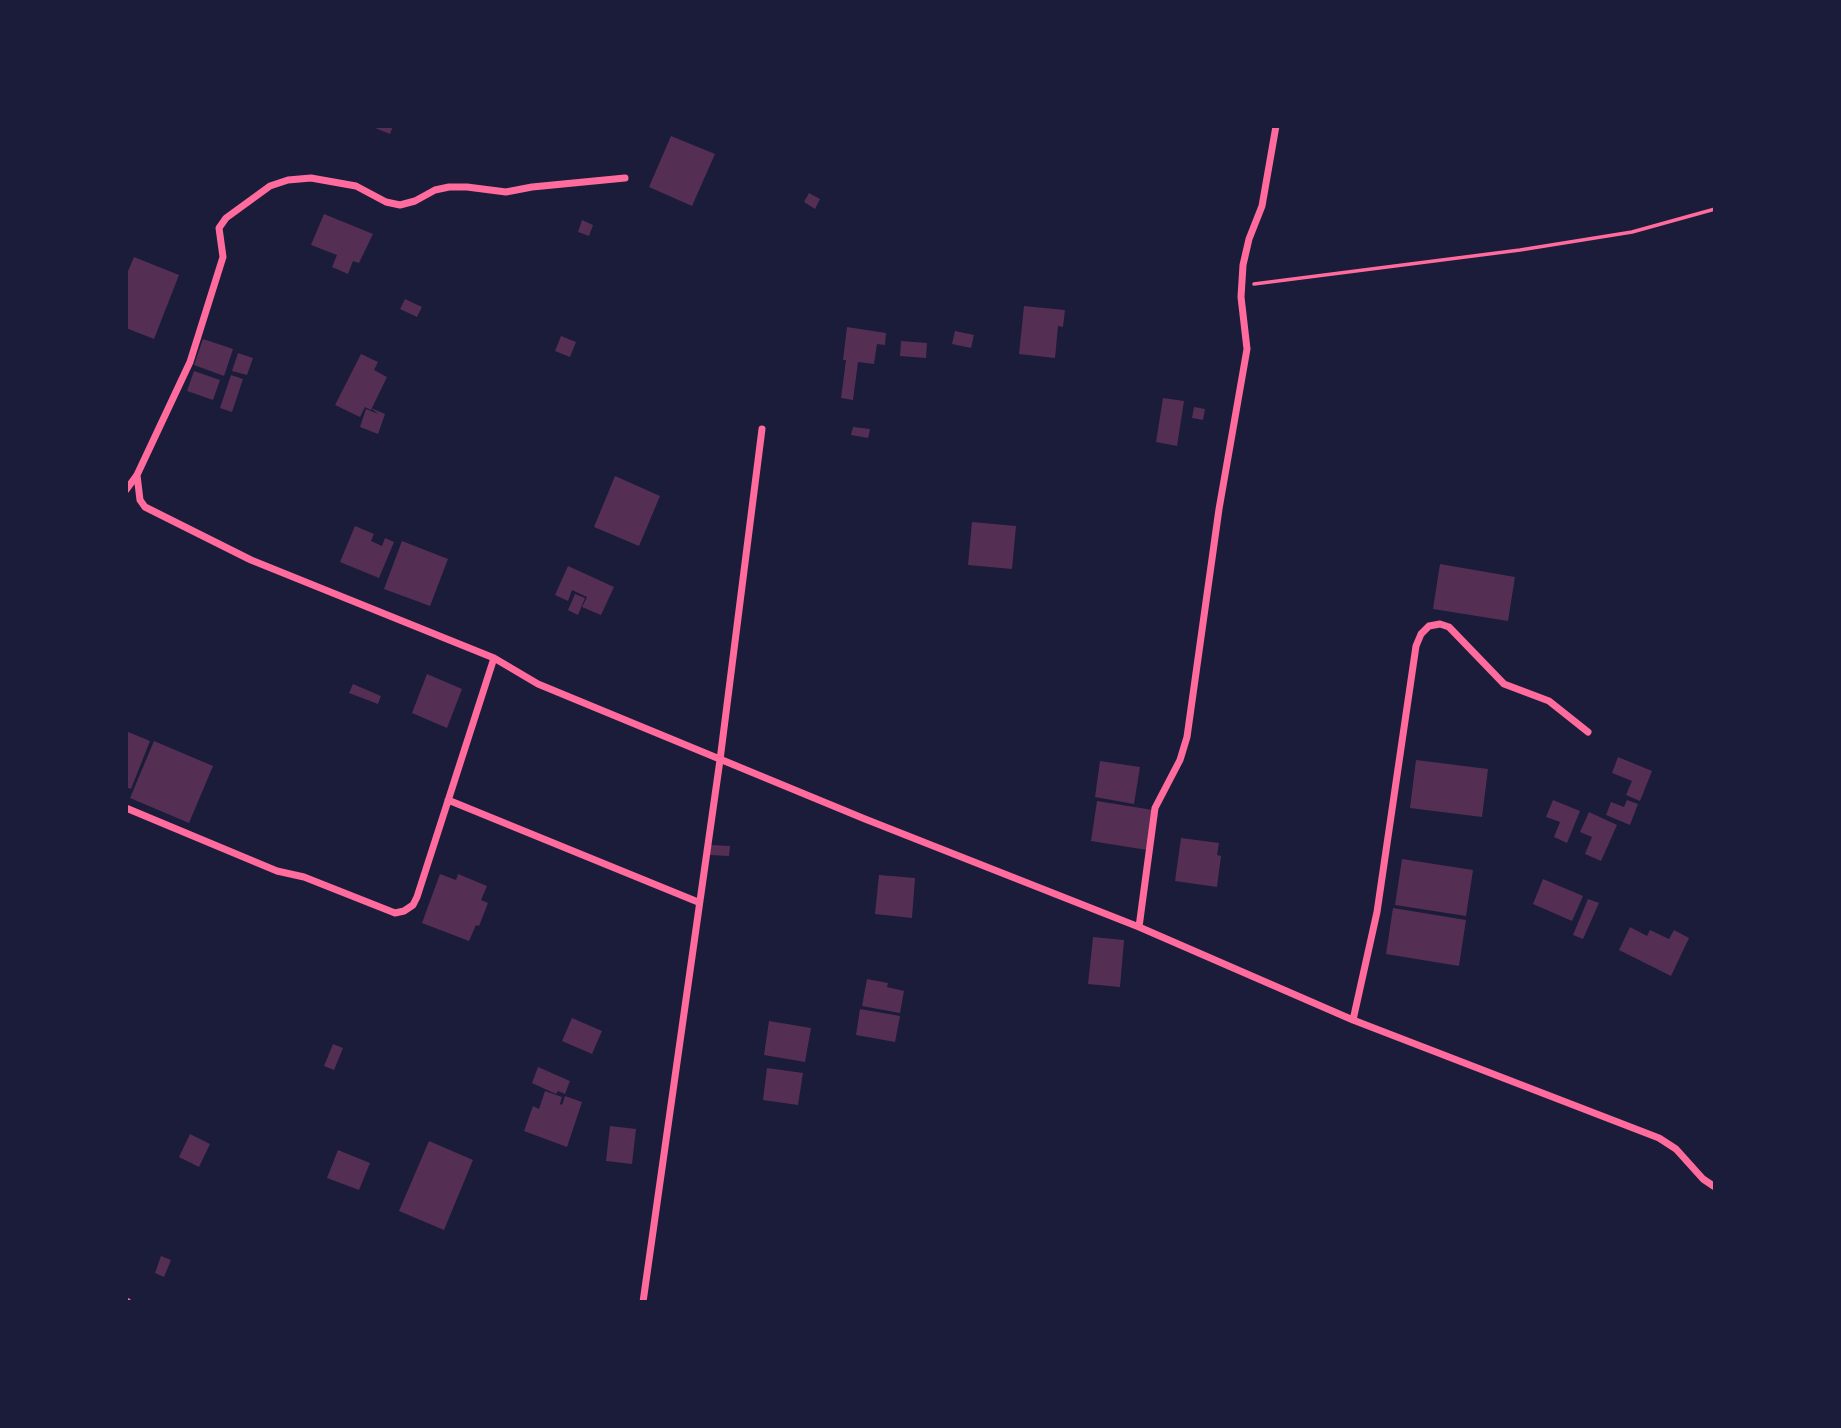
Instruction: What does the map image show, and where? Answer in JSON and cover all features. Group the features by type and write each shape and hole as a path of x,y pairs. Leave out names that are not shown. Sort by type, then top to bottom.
{"street":[{"path":"1139,927 1155,808 1180,760 1187,737 1219,509 1247,349 1243,265 1249,239 1262,206 1276,126"},
{"path":"126,489 136,475 190,362 223,257 219,228 226,218 270,186 288,180 311,178 355,186 386,202 400,205 449,187 506,192 625,178"},
{"path":"643,1302 720,760 762,429"},
{"path":"136,475 140,499 145,508 251,560 494,658 538,684 864,820 1139,927 1353,1020 1659,1138 1676,1149 1703,1179 1715,1187"},
{"path":"1353,1020 1377,912 1416,646 1420,634 1429,626 1440,624 1449,627 1504,684 1549,701 1588,732"},
{"path":"126,808 277,872 304,877 395,913 404,911 413,905 494,658"},
{"path":"448,800 698,902"}],"path":[{"path":"1242,286 1520,250 1620,234 1715,209"}],"building":[{"path":"370,126 393,126 390,134"},
{"path":"671,136 715,154 692,206 649,187"},
{"path":"809,193 820,199 815,209 804,202"},
{"path":"324,214 373,234 359,263 353,261 348,274 332,267 337,255 311,245"},
{"path":"582,220 593,225 589,236 578,232"},
{"path":"134,257 179,275 154,339 126,328 126,276"},
{"path":"405,299 422,307 417,317 400,309"},
{"path":"1024,306 1065,310 1063,327 1058,326 1055,358 1019,354"},
{"path":"847,327 886,333 885,345 877,344 874,364 858,362 853,400 841,398"},
{"path":"955,331 974,335 971,348 952,344"},
{"path":"561,336 576,342 570,357 555,351"},
{"path":"203,339 233,349 224,376 194,365"},
{"path":"901,341 927,343 926,358 900,356"},
{"path":"238,353 253,358 247,375 232,371"},
{"path":"361,354 378,362 374,370 387,377 371,410 365,407 360,417 335,405"},
{"path":"194,371 220,380 213,400 187,391"},
{"path":"231,375 243,379 232,412 220,408"},
{"path":"1163,398 1184,401 1177,446 1156,442"},
{"path":"1194,407 1205,409 1203,420 1192,418"},
{"path":"371,408 385,414 378,434 360,427 366,409 378,414"},
{"path":"853,427 870,429 868,438 851,435"},
{"path":"615,476 660,496 639,546 594,527"},
{"path":"972,522 1016,526 1012,569 968,565"},
{"path":"355,526 374,534 371,541 382,546 385,538 394,542 379,578 340,562"},
{"path":"402,541 448,559 430,606 384,589"},
{"path":"1440,564 1515,577 1508,621 1433,609"},
{"path":"568,566 614,587 601,615 582,607 587,597 572,590 568,601 555,595"},
{"path":"575,594 585,598 578,615 568,610"},
{"path":"427,674 462,689 447,728 412,713"},
{"path":"353,684 381,696 378,704 349,693"},
{"path":"126,731 150,741 131,789 126,787"},
{"path":"154,741 213,766 189,823 130,798"},
{"path":"1618,757 1652,771 1640,801 1626,795 1632,781 1612,773"},
{"path":"1416,760 1488,769 1482,817 1410,808"},
{"path":"1100,761 1140,767 1134,804 1095,797"},
{"path":"1553,800 1580,811 1567,843 1554,837 1560,822 1546,817"},
{"path":"1627,800 1638,804 1630,825 1606,815 1611,802 1624,807"},
{"path":"1097,801 1153,810 1147,850 1091,841"},
{"path":"1589,812 1617,825 1601,861 1585,854 1592,837 1580,832"},
{"path":"1181,838 1219,843 1217,855 1221,856 1217,887 1175,881"},
{"path":"710,845 730,846 729,856 710,855"},
{"path":"1402,859 1473,870 1466,916 1395,905"},
{"path":"440,874 456,880 458,874 487,886 481,900 488,903 479,926 476,925 469,941 422,923"},
{"path":"879,875 915,878 912,918 875,914"},
{"path":"1543,879 1583,896 1572,921 1533,904"},
{"path":"1588,899 1599,903 1583,939 1573,935"},
{"path":"1393,908 1466,920 1459,966 1386,954"},
{"path":"1630,927 1647,936 1650,930 1669,939 1674,930 1689,938 1671,976 1619,950"},
{"path":"1093,937 1124,940 1120,987 1088,984"},
{"path":"867,979 888,983 887,987 904,991 900,1013 862,1006"},
{"path":"860,1009 900,1016 895,1042 856,1035"},
{"path":"572,1018 602,1031 592,1054 562,1041"},
{"path":"769,1021 811,1028 805,1062 764,1055"},
{"path":"333,1044 343,1048 334,1070 324,1066"},
{"path":"538,1067 570,1081 565,1094 558,1091 556,1094 532,1083"},
{"path":"767,1068 803,1073 798,1105 763,1100"},
{"path":"545,1091 562,1097 562,1105 565,1096 582,1102 567,1147 524,1131 533,1106 539,1109"},
{"path":"610,1126 636,1129 632,1164 606,1161"},
{"path":"190,1134 210,1144 199,1167 179,1157"},
{"path":"429,1141 473,1160 444,1230 399,1211"},
{"path":"338,1150 370,1163 359,1190 327,1178"},
{"path":"161,1256 171,1260 164,1277 155,1273"}]}
